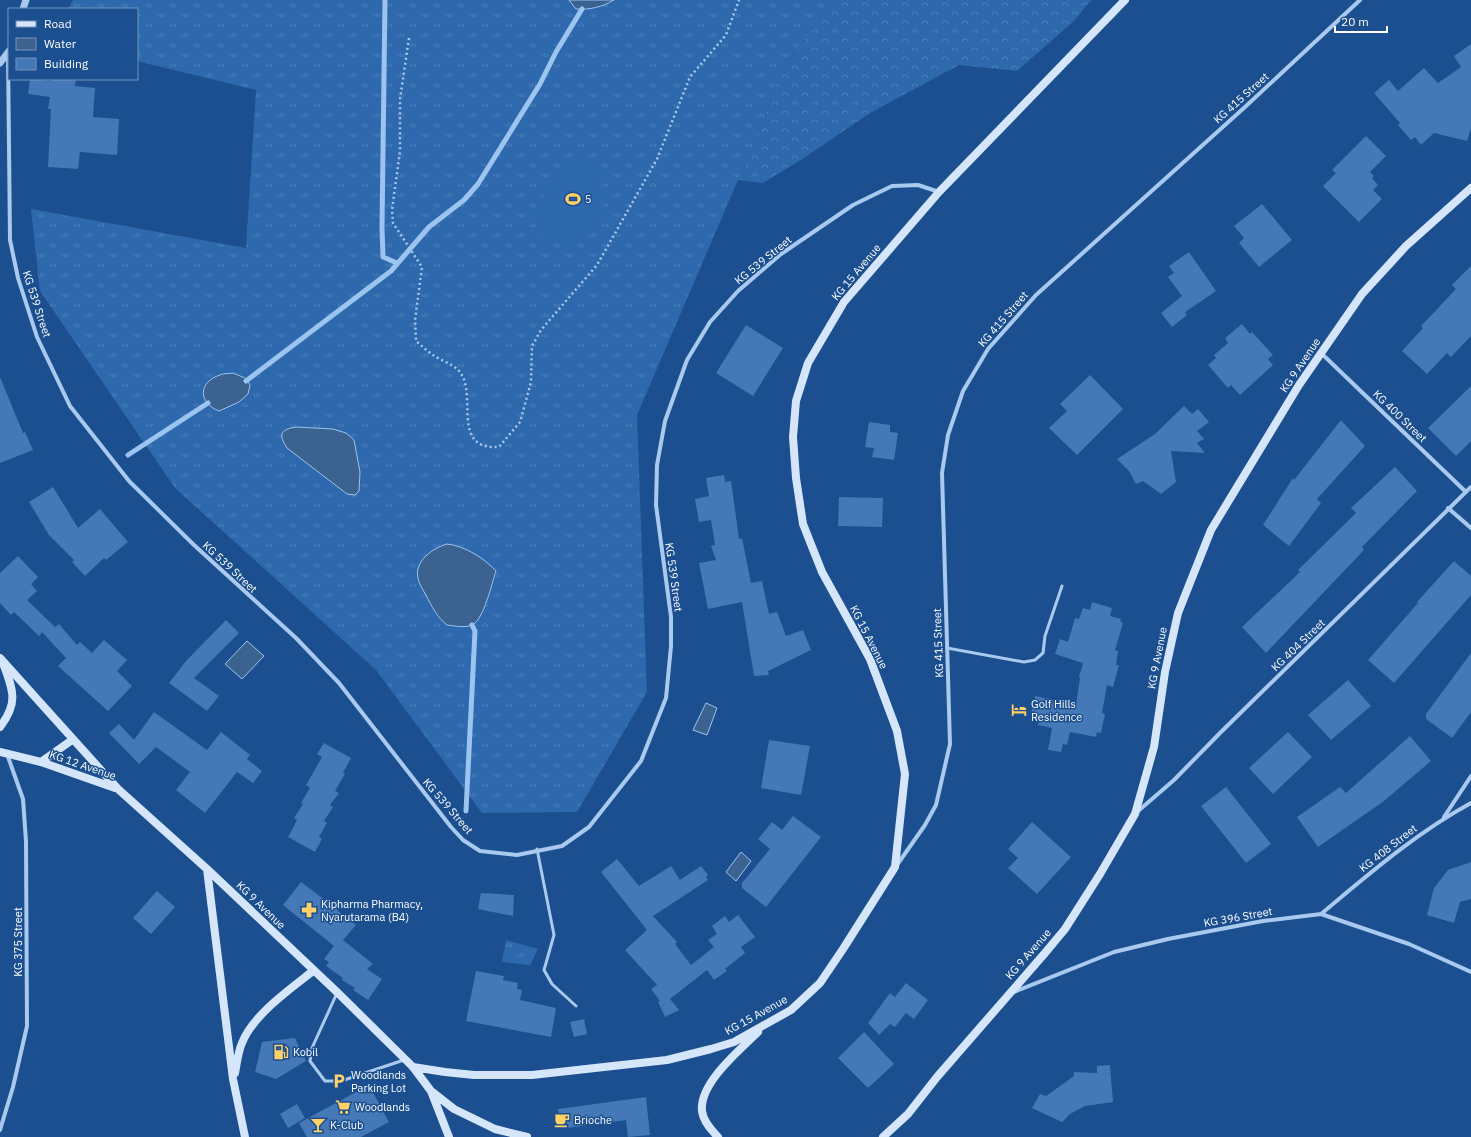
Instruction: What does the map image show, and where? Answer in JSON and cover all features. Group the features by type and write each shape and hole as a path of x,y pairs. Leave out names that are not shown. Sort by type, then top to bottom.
{"main road":[{"name":"KG 15 Avenue","path":"413,1067 474,1075 532,1076 652,1062 711,1050 734,1042 791,1010 820,983 895,867 905,774 897,731 870,659 822,572 803,524 796,478 793,437 796,401 808,363 844,302 939,192 1124,0"},
{"name":"KG 9 Avenue","path":"883,1137 908,1114 1065,928 1100,874 1135,814 1154,747 1165,672 1178,613 1211,530 1258,449 1299,385 1362,294 1406,246 1471,188"},
{"name":"KG 9 Avenue","path":"0,658 72,740 118,788 207,869 406,1059 431,1092 454,1109 495,1133 528,1137"},
{"path":"0,658 13,689 13,705 8,717 0,727"},
{"name":"KG 12 Avenue","path":"41,762 72,740"},
{"name":"KG 12 Avenue","path":"3,753 41,762 118,788"},
{"path":"207,869 233,1079 245,1137"},
{"path":"233,1079 242,1042 256,1023 276,999 313,971"},
{"path":"718,1137 708,1128 702,1112 703,1097 713,1079 763,1026"},
{"path":"431,1092 449,1137"}],"street":[{"name":"KG 415 Street","path":"895,867 925,825 936,805 950,744 942,473 948,435 963,391 988,349 1036,295 1245,107 1360,0"},
{"path":"0,63 8,53"},
{"name":"KG 539 Street","path":"9,80 10,240 18,278 37,337 70,406 129,481 194,545 296,638 339,683 426,797 463,840 480,851 517,855 537,849 562,846 590,827 641,762 666,698 671,646 671,617 656,505 657,465 665,421 687,360 710,322 738,291 781,254 853,205 892,186 918,186 939,192"},
{"name":"KG 400 Street","path":"1321,353 1466,492"},
{"name":"KG 404 Street","path":"1135,814 1174,780 1220,732 1471,487"},
{"path":"1448,508 1471,528"},
{"name":"KG 375 Street","path":"0,1130 13,1087 27,1026 26,834 23,799 3,753"},
{"path":"1443,818 1471,776"},
{"name":"KG 408 Street","path":"1320,914 1396,852 1443,818 1471,803"},
{"name":"KG 396 Street","path":"1008,994 1114,952 1168,939 1263,921 1320,914 1409,944 1471,972"}],"lane":[{"path":"947,648 1024,662 1035,660 1042,653 1045,636 1062,586"},
{"path":"537,849 554,935 544,970 552,984 576,1006"},
{"path":"338,993 312,1048 310,1061 326,1081 340,1081 406,1059"}],"path":[{"path":"409,38 400,99 400,151 392,210 393,223 422,267 415,320 416,341 431,354 459,371 467,386 466,407 469,430 478,442 490,447 499,446 520,422 531,382 532,346 542,330 597,264 657,159 690,77 726,35 739,0"}],"green space":[{"path":"73,0 834,0 780,72 759,137 738,180 637,415 647,692 577,812 482,813 376,670 175,488 40,291 31,209 246,248 256,90 138,61 138,8 69,8"},
{"path":"834,0 1091,0 1074,21 1017,71 959,65 870,113 804,158 763,183 738,180 759,137 780,72"},
{"name":"5","path":"582,160 593,164 602,177 605,194 599,215 579,240 566,242 545,238 540,234 535,220 537,210 544,195 553,180 565,167 571,163"},
{"path":"506,940 538,949 530,965 502,962"}],"water":[{"path":"569,0 614,0 596,8 576,9"},
{"path":"233,373 245,378 250,385 248,394 239,402 219,411 207,403 203,393 204,387 213,378 223,374"},
{"path":"290,428 333,429 346,433 354,440 360,472 359,491 355,495 347,494 287,448 282,434"},
{"path":"447,544 461,547 474,553 496,571 484,609 476,622 469,626 447,625 443,622 421,587 419,580 418,572 422,561 431,552"},
{"path":"247,641 264,656 242,679 225,664"},
{"path":"706,703 717,708 707,735 693,730"},
{"path":"741,852 751,861 736,881 726,872"}],"building":[{"path":"1471,44 1471,128 1467,141 1434,133 1421,145 1415,137 1411,140 1398,125 1400,123 1374,93 1389,80 1398,91 1424,68 1438,83 1461,67 1454,56"},
{"path":"30,80 76,80 75,86 95,88 93,117 119,119 117,155 80,152 78,169 48,167 51,109 48,109 50,97 28,94"},
{"path":"1366,136 1386,156 1370,172 1374,176 1372,178 1378,185 1373,190 1382,199 1359,222 1323,186 1336,173 1332,170"},
{"path":"1262,204 1292,240 1259,267 1239,243 1244,238 1234,226"},
{"path":"1189,252 1216,291 1185,312 1187,315 1172,327 1161,313 1182,296 1168,277 1174,273 1169,266"},
{"path":"1471,266 1471,336 1451,357 1447,353 1427,374 1402,351 1423,328 1421,326 1456,289 1452,285"},
{"path":"1242,324 1250,334 1252,332 1273,355 1268,359 1273,365 1240,395 1231,385 1228,388 1208,365 1216,358 1214,355 1228,343 1225,338"},
{"path":"746,325 783,348 753,396 716,373"},
{"path":"1090,375 1123,409 1077,455 1049,428 1067,411 1060,404"},
{"path":"0,377 23,433 25,432 33,450 0,463"},
{"path":"1471,386 1471,441 1456,456 1428,428"},
{"path":"1184,406 1192,414 1198,409 1209,422 1197,431 1204,439 1197,443 1205,453 1171,451 1176,482 1161,494 1143,481 1136,484 1129,471 1117,459 1155,434"},
{"path":"1341,420 1365,446 1317,499 1321,503 1289,546 1263,525 1293,478 1294,480"},
{"path":"869,422 890,425 890,432 898,433 894,460 872,457 874,448 865,447"},
{"path":"1395,467 1417,491 1362,547 1364,550 1266,653 1242,627 1300,572 1298,570 1356,513 1351,508"},
{"path":"724,475 725,482 731,481 739,539 742,538 751,583 762,581 769,614 777,612 786,636 803,630 811,650 768,671 769,675 754,676 742,602 708,609 699,563 716,560 711,546 715,545 711,520 699,522 695,499 709,496 706,478"},
{"path":"53,487 78,528 100,509 128,542 106,560 104,558 85,576 72,562 74,560 49,535 29,502"},
{"path":"839,497 883,498 882,527 838,526"},
{"path":"18,556 38,577 31,584 37,591 27,600 55,627 59,624 77,645 80,642 92,653 104,640 127,660 117,671 132,686 108,711 58,666 66,658 42,632 39,636 14,612 11,615 0,603 0,573"},
{"path":"1454,561 1471,576 1471,595 1394,683 1368,660"},
{"path":"1092,602 1112,608 1110,616 1121,619 1120,621 1123,623 1115,650 1118,651 1116,665 1119,665 1113,687 1107,685 1102,713 1105,714 1101,733 1097,732 1096,737 1070,732 1067,745 1063,744 1061,752 1048,750 1052,728 1038,725 1040,716 1031,714 1035,696 1076,704 1079,677 1083,663 1055,654 1060,639 1068,642 1075,618 1079,619 1083,608 1090,610"},
{"path":"226,620 239,633 194,678 219,696 207,711 169,683 186,661"},
{"path":"1471,653 1471,712 1452,738 1426,719 1426,714"},
{"path":"1348,680 1371,706 1331,740 1308,715"},
{"path":"154,712 207,750 221,732 250,755 247,759 262,771 253,783 237,772 205,813 176,790 190,772 156,747 139,764 109,733 119,724 134,740"},
{"path":"1288,732 1312,757 1273,794 1249,768"},
{"path":"1410,736 1431,761 1384,801 1318,847 1297,817 1340,787 1346,793"},
{"path":"769,740 810,746 801,795 761,788"},
{"path":"324,743 351,758 343,773 345,774 335,791 339,793 330,805 333,807 324,821 327,823 319,837 322,839 315,852 288,837 297,820 294,818 303,804 301,803 310,788 306,785 322,757 317,754"},
{"path":"1226,787 1271,844 1246,863 1201,806"},
{"path":"793,816 821,837 766,907 742,888 742,883 770,849 758,839 772,822 782,830"},
{"path":"1032,822 1071,857 1037,894 1008,868 1018,858 1008,849"},
{"path":"617,859 639,886 671,866 680,880 701,866 708,875 706,877 708,880 653,916 677,942 675,944 691,965 714,947 708,940 717,934 712,926 725,916 729,922 738,915 755,937 741,947 745,953 725,969 727,971 714,980 707,970 670,999 679,1010 665,1017 658,1002 660,1001 651,989 657,985 625,950 647,930 601,872"},
{"path":"1471,862 1471,899 1460,902 1454,923 1427,915 1434,888 1448,870"},
{"path":"301,882 325,900 334,903 338,911 356,925 343,940 373,964 367,969 382,979 368,1000 353,990 355,988 342,980 343,978 326,966 329,962 324,959 334,946 283,905"},
{"path":"157,891 175,907 151,934 133,918"},
{"path":"481,893 514,895 513,916 478,909"},
{"path":"476,971 504,976 503,980 518,983 517,989 522,990 520,1000 556,1008 551,1037 466,1021"},
{"path":"906,983 928,1000 914,1019 906,1013 895,1027 890,1024 879,1035 868,1023 890,993 895,997"},
{"path":"584,1019 587,1034 574,1037 570,1022"},
{"path":"864,1032 894,1064 868,1088 838,1058"},
{"name":"Kobil","path":"295,1038 306,1061 276,1079 255,1072 262,1042"},
{"path":"1110,1065 1113,1102 1085,1106 1070,1114 1062,1122 1032,1108 1040,1094 1046,1096 1074,1076 1074,1072 1097,1073 1097,1066"},
{"path":"369,1085 389,1122 361,1137 307,1137 299,1123"},
{"path":"646,1097 650,1135 628,1137 626,1120 560,1129 558,1109"},
{"path":"297,1104 305,1118 288,1128 280,1114"}],"waterway":[{"path":"385,0 382,228 383,257 397,263"},
{"path":"246,381 391,271 429,227 464,200 478,184 540,84 556,52 582,9"},
{"path":"128,455 208,403"},
{"path":"466,811 475,631 472,625"}],"place":[{"name":"5","path":"573,199"},
{"name":"Golf Hills Residence","path":"1019,710"},
{"name":"Kipharma Pharmacy, Nyarutarama (B4)","path":"309,910"},
{"name":"Kobil","path":"281,1052"},
{"name":"Woodlands Parking Lot","path":"339,1081"},
{"name":"Woodlands","path":"343,1107"},
{"name":"Brioche","path":"562,1120"},
{"name":"K-Club","path":"318,1125"}]}
